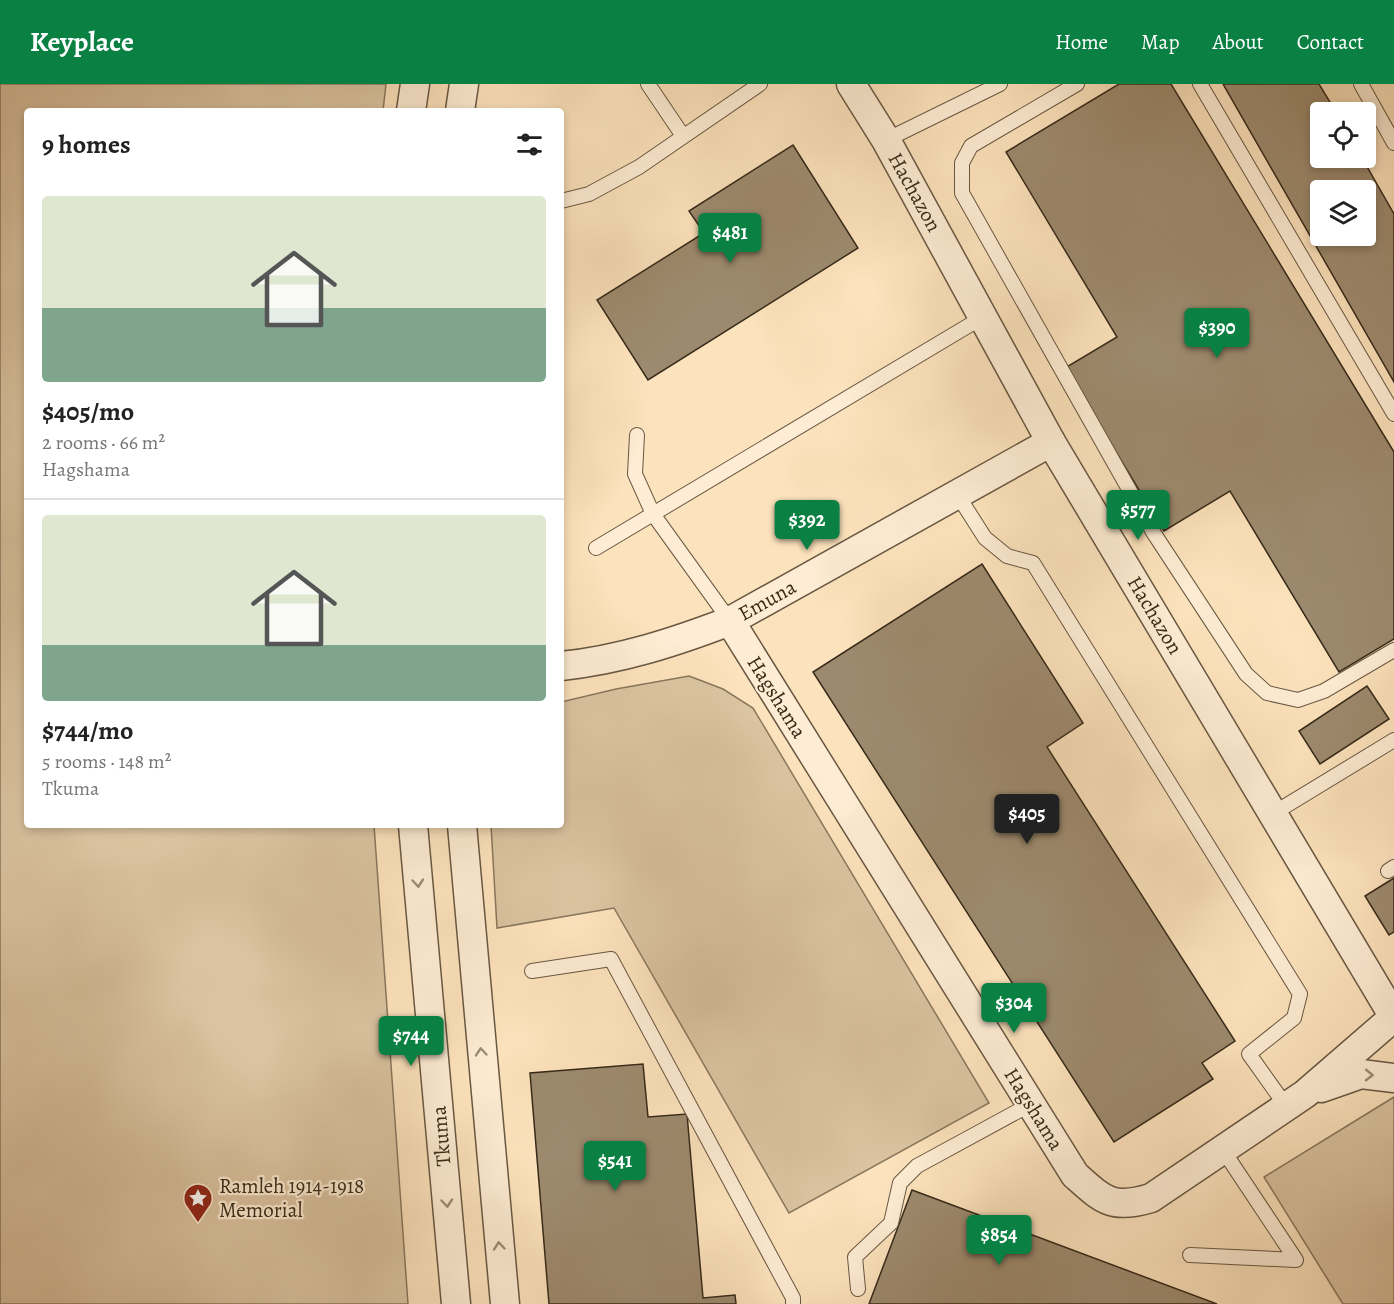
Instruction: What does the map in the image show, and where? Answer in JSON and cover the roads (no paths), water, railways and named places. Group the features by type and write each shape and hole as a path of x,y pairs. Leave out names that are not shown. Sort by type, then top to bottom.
{"street":[{"path":"411,108 415,84"},
{"path":"460,108 464,84"},
{"name":"Hachazon","path":"851,84 886,140 1051,442 1394,1017"},
{"name":"Emuna","path":"564,666 595,662 643,650 683,639 730,621 1051,442"},
{"name":"Hagshama","path":"730,621 1075,1175 1097,1195 1112,1203 1132,1204 1151,1198 1295,1100 1394,1017"},
{"name":"Tkuma","path":"413,828 456,1304"},
{"path":"462,828 505,1304"},
{"path":"1295,1100 1361,1074 1394,1078"}],"lane":[{"path":"648,84 683,136"},
{"path":"564,200 589,194 639,167 760,84"},
{"path":"886,140 1000,84"},
{"path":"1077,84 970,146 962,163 962,193 1154,532 1246,674 1267,693 1298,700 1324,691 1394,650"},
{"path":"1200,84 1394,414"},
{"path":"1360,84 1394,143"},
{"path":"596,548 983,317"},
{"path":"637,435 635,474 653,514 730,621"},
{"path":"957,494 985,538 1006,556 1033,563 1300,994 1294,1018 1250,1054 1295,1100"},
{"path":"1274,813 1394,740"},
{"path":"532,972 610,959 793,1298 794,1304"},
{"path":"858,1289 855,1257 891,1223 900,1183 917,1166 1031,1104"},
{"path":"1190,1255 1296,1260 1222,1150"}],"place":[{"name":"Ramleh 1914-1918 Memorial","path":"198,1224"}]}
